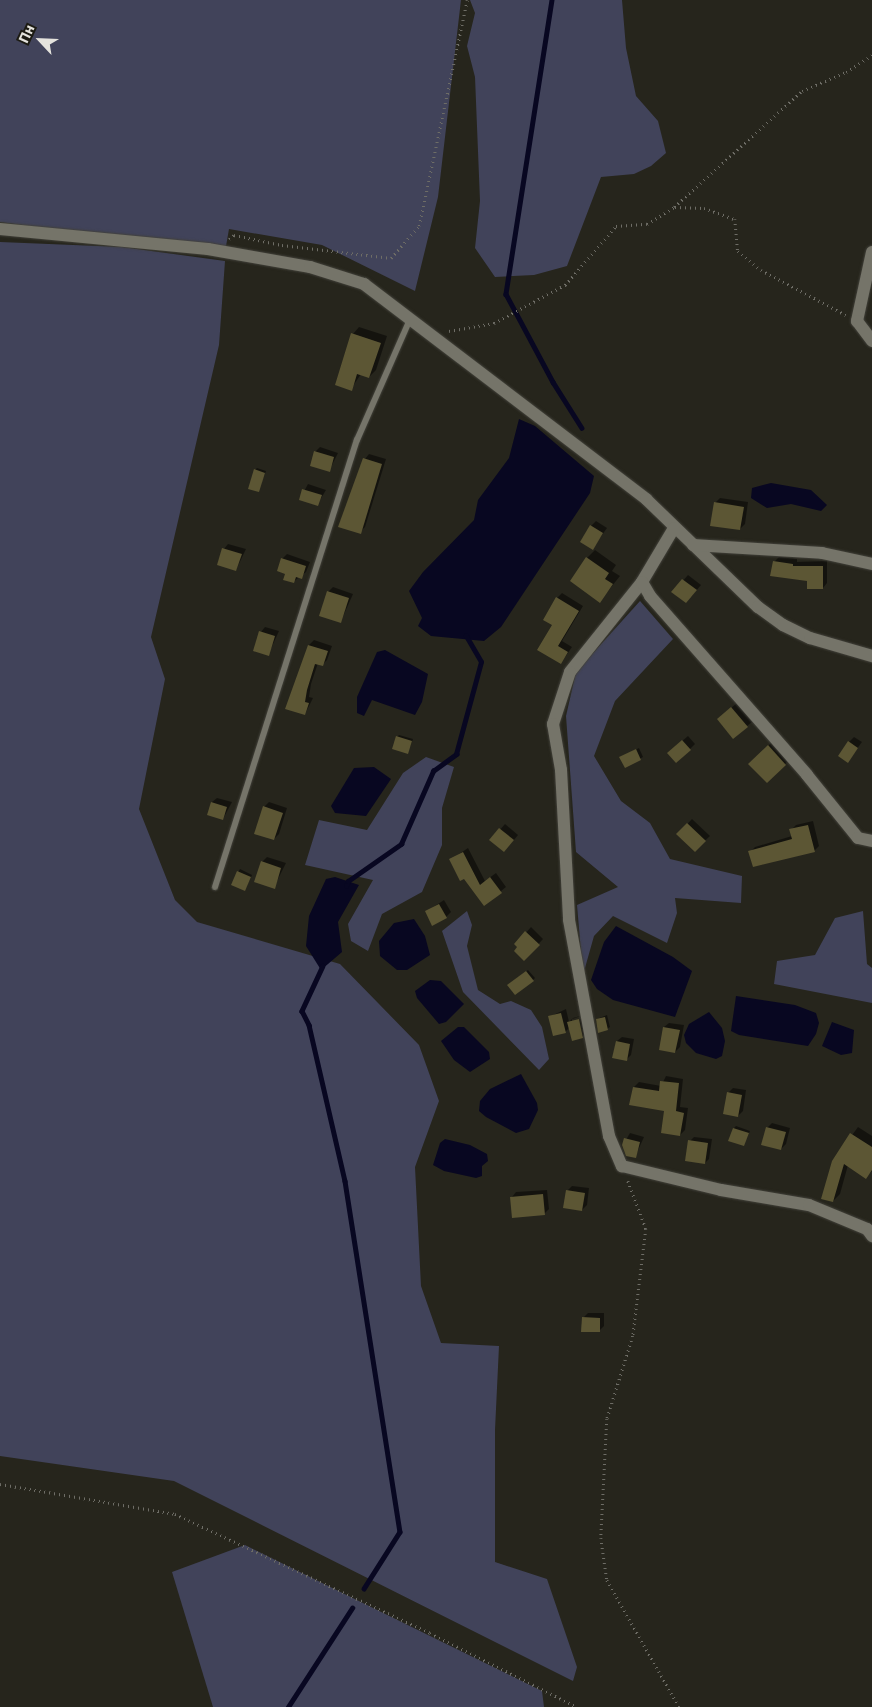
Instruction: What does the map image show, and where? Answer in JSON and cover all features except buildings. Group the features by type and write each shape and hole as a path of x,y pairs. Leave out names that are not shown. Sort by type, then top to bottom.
{"street":[{"path":"0,230 218,251 310,268 364,284 433,334 646,498 674,528 738,589 783,625 810,638 872,656"},
{"path":"872,252 857,321 872,341"},
{"path":"674,528 642,582 570,672 553,724 561,770 568,920 609,1136 622,1166 721,1190 808,1205 866,1229 872,1236"},
{"path":"693,545 822,553 872,564"},
{"path":"642,582 650,596 806,774 858,838 872,841"}],"lane":[{"path":"215,887 357,440 410,318"}],"path":[{"path":"218,251 234,235 282,245 391,258 419,226 466,0"},
{"path":"433,334 494,323 565,285 616,226 647,224 674,207 802,91 846,72 872,56"},
{"path":"674,207 704,208 734,220 738,251 761,270 857,321"},
{"path":"622,1166 646,1229 633,1336 607,1419 601,1538 608,1580 678,1707"},
{"path":"0,1484 175,1514 430,1633 577,1707"}],"shaded area":[{"path":"0,0 461,0 438,197 415,291 322,245 229,229 225,252 0,222"},
{"path":"470,0 622,0 626,48 636,96 658,121 666,153 651,166 634,174 601,177 567,266 534,275 495,277 475,248 480,201 475,77 467,46 475,13"},
{"path":"0,242 122,247 225,261 219,345 151,637 165,679 139,809 175,900 197,922 340,964 419,1045 439,1101 415,1167 421,1286 441,1343 499,1346 495,1430 495,1562 547,1579 577,1667 573,1681 174,1481 0,1456"},
{"path":"519,419 535,426 594,476 590,493 501,627 484,641 431,636 418,626 422,618 409,591 423,572 474,520 478,500 509,458"},
{"path":"771,483 811,490 827,505 821,511 791,504 767,508 751,498 752,488"},
{"path":"640,601 673,639 615,701 594,756 621,801 650,823 670,859 742,876 741,903 675,898 677,913 667,943 613,916 594,936 583,975 577,905 618,887 576,852 566,716 576,672"},
{"path":"385,650 428,674 422,702 415,715 372,700 364,716 357,713 357,697 377,652"},
{"path":"426,757 454,767 442,808 442,845 422,892 382,914 368,951 351,941 348,924 373,880 305,865 319,820 367,830 403,773"},
{"path":"374,767 391,779 366,816 335,813 331,806 354,768"},
{"path":"335,877 359,885 338,922 342,952 321,970 306,946 309,916 326,879"},
{"path":"467,911 472,925 467,946 478,990 500,1004 511,1001 531,1010 542,1027 549,1059 539,1070 463,992 442,931"},
{"path":"863,911 867,964 872,968 872,1003 774,984 777,961 815,955 835,918"},
{"path":"414,919 425,936 430,955 407,970 397,970 380,956 379,941 394,923"},
{"path":"616,926 673,957 692,971 675,1017 613,1000 597,989 591,980 604,942"},
{"path":"430,980 441,981 464,1004 446,1022 439,1024 417,998 415,991"},
{"path":"736,996 795,1005 816,1013 819,1023 816,1034 808,1046 739,1035 731,1031"},
{"path":"709,1012 722,1028 725,1041 722,1056 716,1059 696,1053 686,1043 684,1035 689,1024"},
{"path":"832,1022 854,1030 852,1053 841,1055 822,1046"},
{"path":"458,1027 464,1027 489,1052 490,1059 470,1072 454,1060 441,1041"},
{"path":"521,1074 537,1103 538,1110 529,1129 516,1133 486,1117 479,1111 480,1101 490,1089"},
{"path":"445,1139 470,1145 487,1154 488,1161 482,1166 482,1176 476,1178 444,1171 433,1165 440,1143"},
{"path":"245,1545 542,1691 544,1707 213,1707 172,1572"}],"waterway":[{"path":"552,0 506,294 553,382 582,428"},
{"path":"346,886 348,881 401,844 433,771 456,754 481,662 466,636"},
{"path":"323,966 302,1011 309,1025 345,1181 400,1532 364,1589"},
{"path":"288,1707 352,1608"}]}
